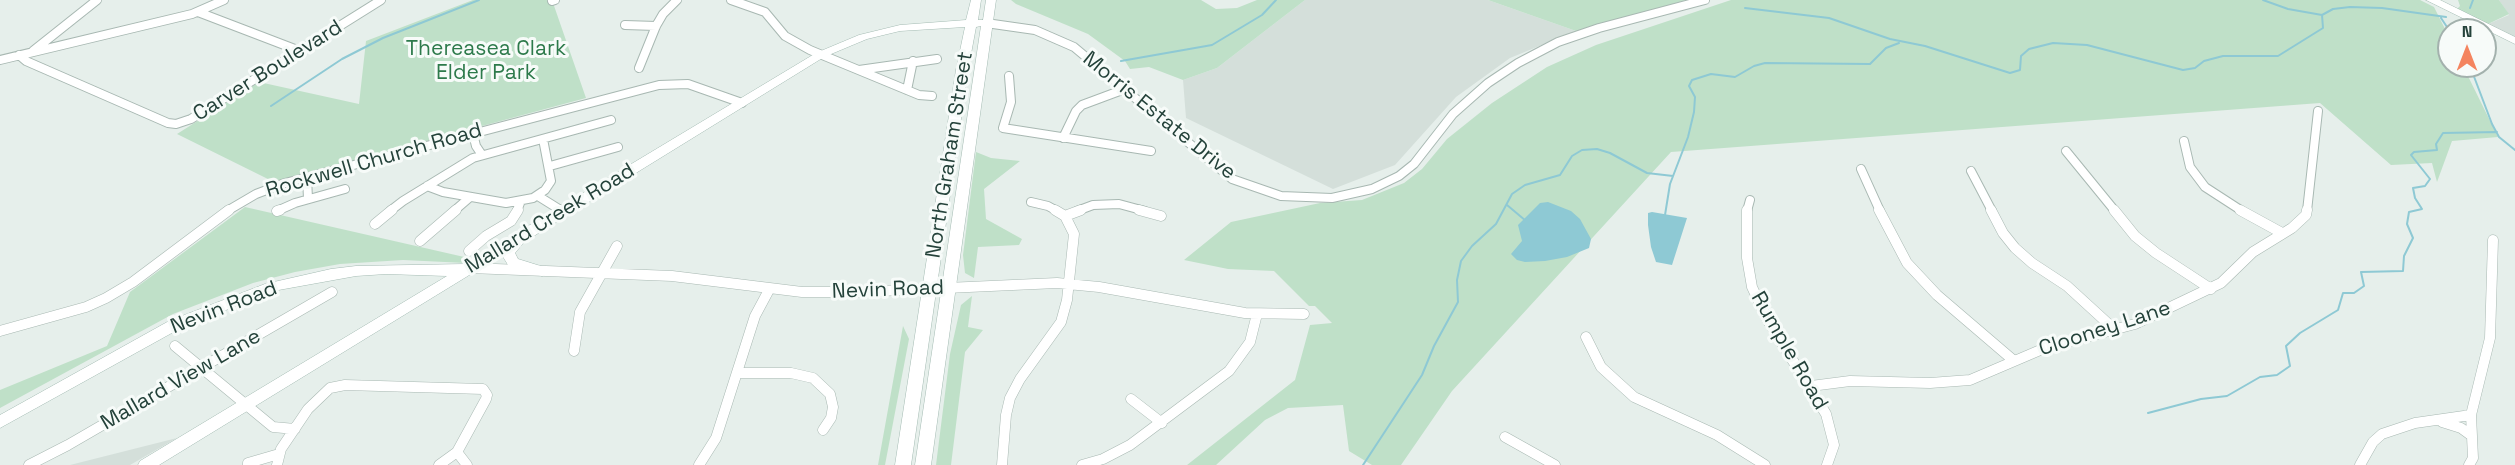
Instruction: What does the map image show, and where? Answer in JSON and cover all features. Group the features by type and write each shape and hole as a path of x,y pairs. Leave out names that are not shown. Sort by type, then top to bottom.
{"main road":[{"path":"971,23 976,0"},
{"path":"986,24 991,0"},
{"path":"2431,0 2515,41"},
{"name":"North Graham Street","path":"903,465 971,23"},
{"name":"Mallard Creek Road","path":"146,465 820,55 886,30 924,25 986,24"},
{"name":"North Graham Street","path":"923,465 986,24"},
{"path":"527,234 512,247 509,255 513,262 542,271"},
{"name":"Nevin Road","path":"0,414 170,321 202,306 270,281 333,268 390,262 443,264 470,268"},
{"name":"Nevin Road","path":"0,422 174,325 270,287 331,274 386,269 470,268"},
{"path":"422,270 437,276 438,287"}],"street":[{"path":"32,52 97,0"},
{"path":"0,60 198,12 224,0"},
{"name":"Carver Boulevard","path":"19,55 26,61 168,123 176,124 191,119 381,0"},
{"path":"639,68 656,26 663,14 677,0"},
{"path":"731,0 765,12 785,36 820,55 907,90 932,96"},
{"name":"Morris Estate Drive","path":"986,24 1023,27 1063,41 1094,62 1232,179 1281,196 1332,198 1371,189 1400,176 1414,164 1453,114 1488,83 1518,63 1558,42 1599,28 1705,0"},
{"path":"198,12 300,51"},
{"path":"625,25 656,26"},
{"path":"858,70 937,59"},
{"path":"907,90 913,61"},
{"path":"1009,76 1011,102 1003,128 1152,151"},
{"name":"Rockwell Church Road","path":"0,331 86,307 106,298 133,282 236,205 270,188 670,83 698,86 742,103"},
{"path":"1063,138 1072,118 1082,105 1125,88"},
{"name":"Clooney Lane","path":"1811,386 1850,381 1930,383 1970,380 2044,348 2160,314 2211,289 2221,283 2265,243 2300,221 2308,207 2318,111"},
{"path":"375,224 461,164 482,155 610,120"},
{"path":"473,134 475,144 482,155"},
{"path":"427,186 469,198 506,203 520,202 538,196 551,181 550,166 543,139"},
{"path":"2184,141 2190,167 2205,187 2229,204 2282,234"},
{"path":"550,166 618,147"},
{"path":"2066,151 2135,236 2156,253 2211,289"},
{"path":"1860,169 1892,238 1908,263 1942,300 2013,360"},
{"path":"1971,171 2003,233 2015,248 2032,263 2067,286 2114,329"},
{"path":"307,177 308,200"},
{"path":"277,211 345,189"},
{"path":"538,196 563,212"},
{"path":"420,241 469,198"},
{"name":"Rumple Road","path":"1750,200 1746,215 1747,258 1752,287 1767,319 1811,386 1826,414 1834,445 1827,465"},
{"path":"469,251 486,236 511,221 517,213 520,202"},
{"path":"1002,465 1006,415 1010,399 1020,379 1057,330 1064,313 1069,284 1074,234 1065,216 1048,206 1031,202"},
{"path":"1065,216 1093,205 1119,204 1161,216"},
{"path":"2469,465 2473,458 2471,415 2490,338 2492,300 2490,248 2493,240"},
{"path":"574,351 580,312 617,246"},
{"name":"Nevin Road","path":"470,268 683,277 770,288 828,292 1040,283 1069,284 1099,287 1212,309 1257,314 1304,314"},
{"path":"699,465 716,438 755,316 770,288"},
{"name":"Mallard View Lane","path":"29,465 48,457 332,292"},
{"path":"1082,465 1121,450 1162,423 1235,365 1254,333 1257,314"},
{"path":"1586,337 1601,367 1634,397 1717,435 1765,465"},
{"path":"175,346 273,427 295,429"},
{"path":"737,373 791,373 813,378 830,394 833,407 831,418 823,430"},
{"path":"248,465 248,463 278,460 295,429 316,399 326,390 338,386 483,389 487,395 486,399 457,452 439,465"},
{"path":"1131,399 1162,423"},
{"path":"2360,465 2373,442 2382,434 2415,423 2471,415"},
{"path":"2434,421 2452,424 2472,436"},
{"path":"1505,437 1554,465"},
{"path":"457,452 467,465"}],"shaded area":[{"path":"1305,0 1488,0 1576,31 1510,58 1456,97 1395,165 1333,189 1186,118 1183,80 1217,68"},
{"path":"2499,0 2515,0 2515,37 2497,28 2497,20 2509,15"},
{"path":"177,438 130,465 70,465"}],"green space":[{"name":"Thereasea Clark Elder Park","path":"473,0 552,0 586,98 274,182 177,134 259,82 359,104 366,41"},
{"path":"1011,0 1201,0 1216,9 1237,8 1257,0 1305,0 1217,68 1183,80 1149,67 1130,69 1125,61 1088,34"},
{"path":"1488,0 1687,0 1576,31"},
{"path":"1731,0 2420,0 2434,7 2440,18 2437,18 2437,78 2469,78 2498,137 2452,141 2437,182 2432,163 2391,165 2320,103 1671,152 1452,391 1401,465 1372,465 1349,451 1343,405 1288,408 1265,420 1216,465 1187,465 1295,380 1310,325 1332,323 1315,306 1309,306 1274,271 1228,269 1184,260 1231,222 1320,203 1362,200 1404,183 1422,169 1447,139 1492,103 1547,67 1596,45"},
{"path":"2458,0 2499,0 2509,14 2497,20 2476,18 2457,9 2460,6"},
{"path":"976,152 991,158 1020,161 984,189 986,219 1022,239 1019,245 978,247 974,278 965,273 963,255"},
{"path":"245,207 473,259 466,263 403,260 340,264 253,283 173,314 0,408 0,390 107,346 130,292"},
{"path":"972,296 968,327 983,330 965,352 951,465 936,465 950,354 961,305"},
{"path":"903,326 909,339 885,465 878,465"}],"water":[{"path":"1548,202 1571,211 1580,219 1591,239 1589,248 1567,257 1545,261 1517,260 1511,254 1522,241 1518,225 1540,203"},
{"path":"1648,213 1687,218 1672,265 1656,262 1648,225"}],"waterway":[{"path":"271,106 342,59 383,38 479,0"},
{"path":"1121,61 1212,45 1262,15 1276,0"},
{"path":"2263,0 2288,9 2322,15"},
{"path":"2470,8 2473,0"},
{"path":"2322,15 2333,9 2350,7 2382,8 2446,17"},
{"path":"1745,8 1829,18 1890,39 1925,46 2010,73 2020,70 2021,56 2029,49 2053,43 2087,45 2183,70 2195,68 2204,61 2223,56 2278,56 2323,28 2322,15"},
{"path":"1665,215 1670,184 1688,137 1694,112 1695,97 1689,86 1692,80 1711,74 1735,77 1754,66 1765,63 1870,64 1886,48 1899,43"},
{"path":"2475,78 2496,132"},
{"path":"2148,413 2201,399 2227,396 2260,377 2277,375 2290,366 2286,346 2300,333 2338,310 2343,293 2354,293 2364,286 2361,272 2403,271 2404,256 2413,238 2407,224 2409,212 2422,209 2415,198 2413,188 2425,186 2430,179 2411,155 2414,152 2437,150 2436,144 2443,133 2496,132"},
{"path":"2496,132 2515,150"},
{"path":"1363,465 1422,375 1434,346 1458,302 1457,280 1461,261 1472,246 1496,224 1512,194 1525,185 1560,175 1572,156 1582,150 1597,149 1610,153 1647,173 1673,176"},
{"path":"1507,205 1526,221"}]}
